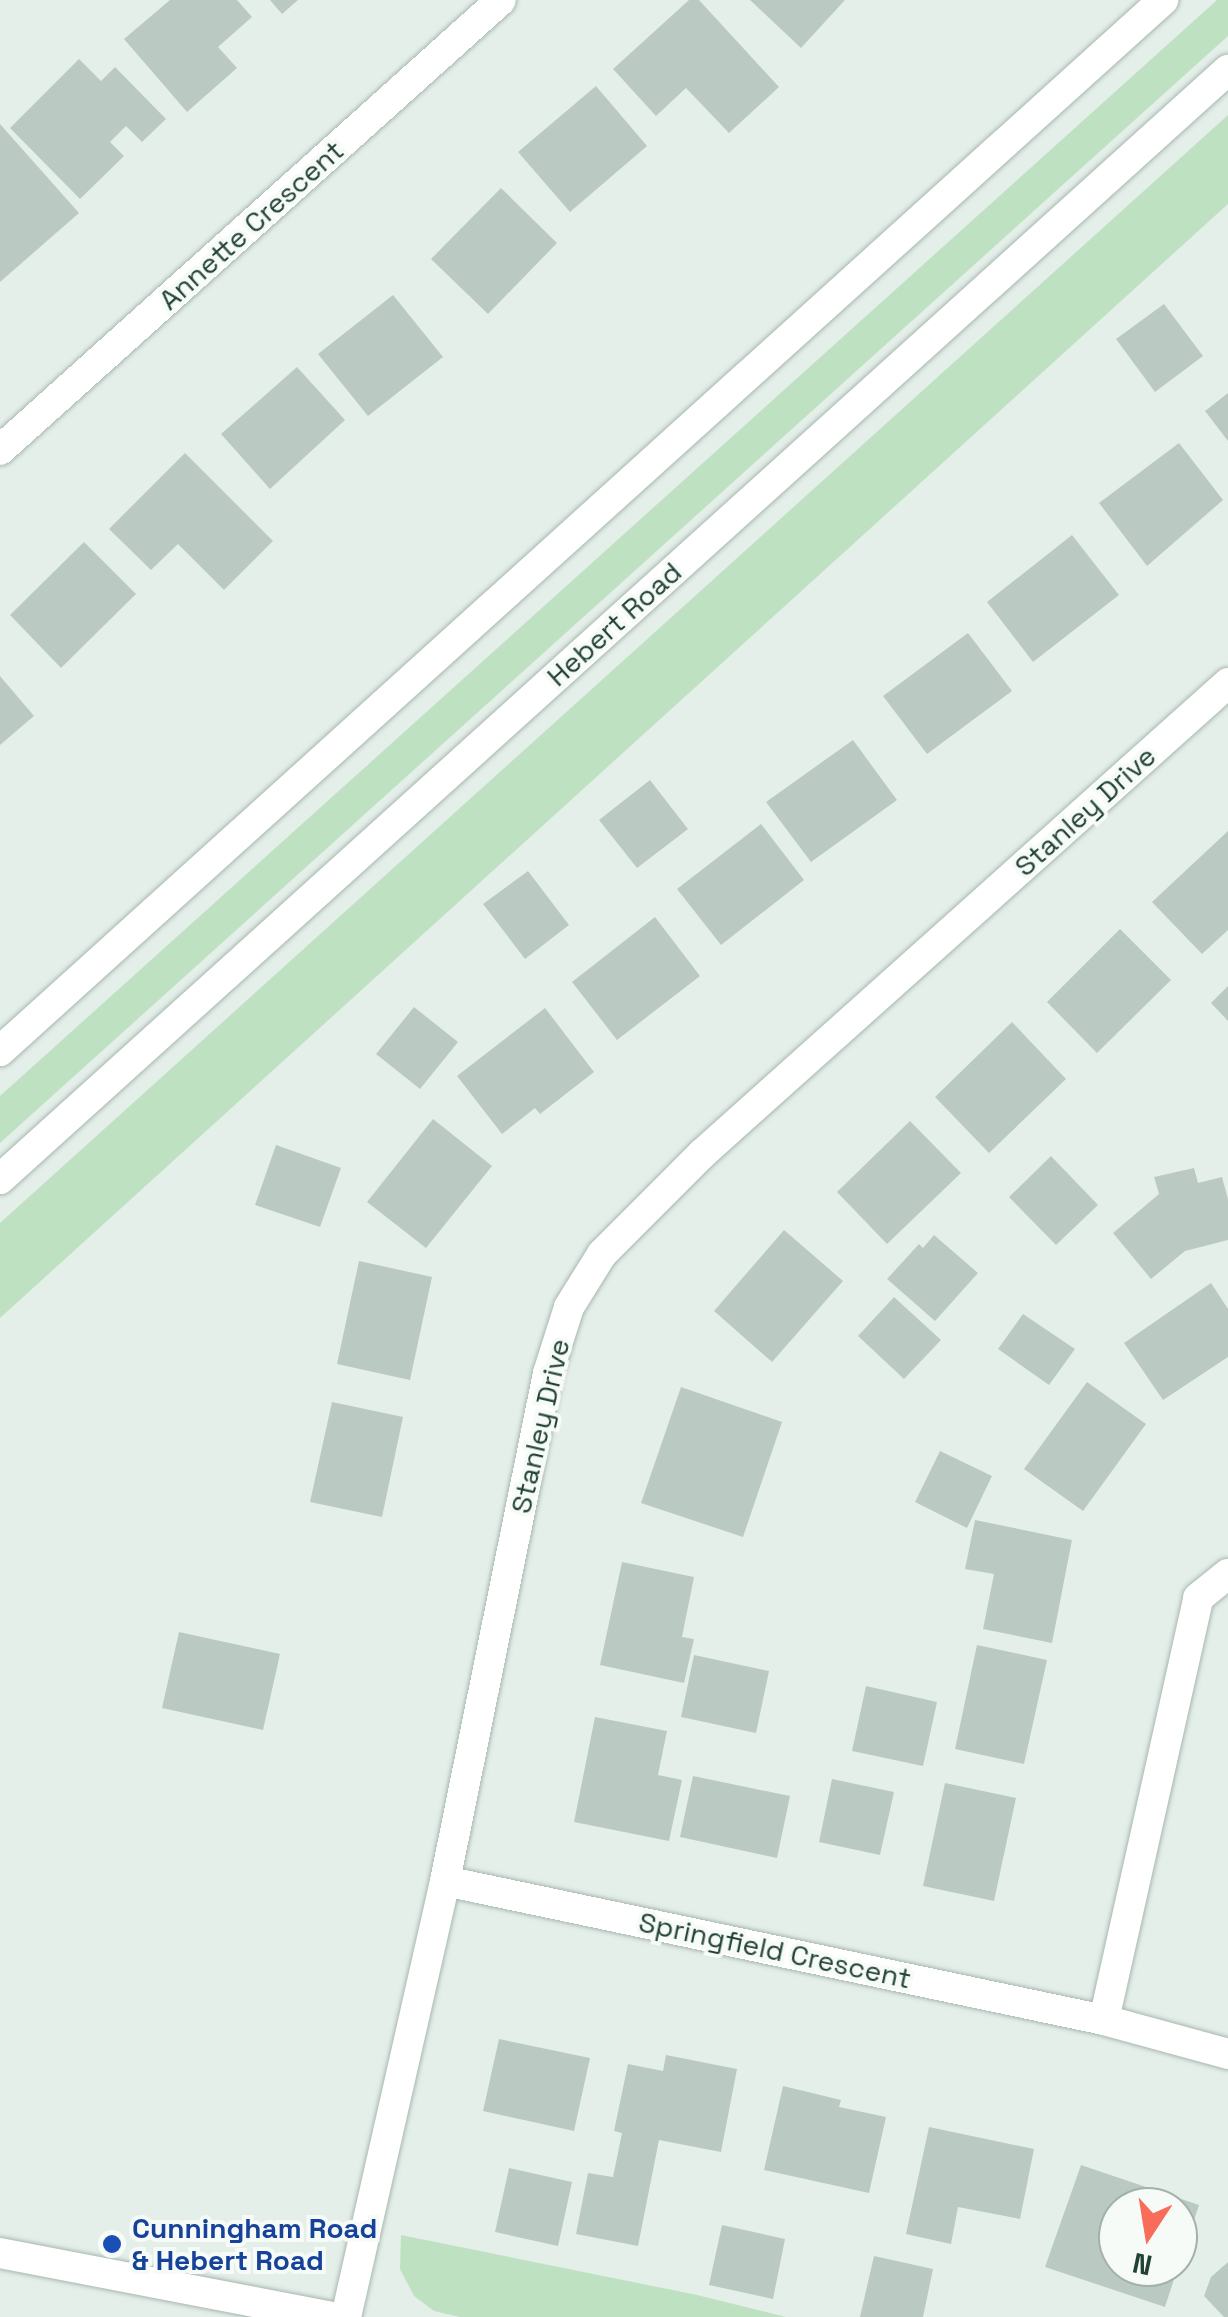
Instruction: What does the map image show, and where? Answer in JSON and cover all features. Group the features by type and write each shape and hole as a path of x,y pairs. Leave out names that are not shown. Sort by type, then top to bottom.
{"street":[{"name":"Annette Crescent","path":"0,450 501,0"},
{"path":"0,1051 1163,0"},
{"name":"Hebert Road","path":"0,1180 1228,70"},
{"name":"Stanley Drive","path":"346,2317 445,1881 548,1373 570,1307 602,1254 716,1141 1228,683"},
{"path":"1104,2020 1198,1598 1228,1574"},
{"name":"Springfield Crescent","path":"445,1881 1104,2020 1228,2054"},
{"path":"0,2253 332,2317"}],"green space":[{"path":"1217,0 1228,0 1228,36 0,1143 0,1096"},
{"path":"1228,115 1228,204 0,1318 0,1223"},
{"path":"401,2235 786,2317 460,2317 434,2311 414,2296 400,2269"}],"building":[{"path":"170,0 237,0 252,17 218,47 237,68 187,112 124,39"},
{"path":"270,0 298,0 282,14"},
{"path":"689,0 699,0 779,87 729,133 686,88 656,116 613,69"},
{"path":"750,0 845,0 801,48"},
{"path":"79,59 101,81 115,67 166,119 142,142 126,126 110,142 124,156 80,199 10,128"},
{"path":"596,86 647,146 570,212 518,152"},
{"path":"0,124 79,213 0,282"},
{"path":"501,188 557,243 488,314 431,259"},
{"path":"393,295 443,357 368,416 318,354"},
{"path":"1164,304 1203,356 1155,392 1116,339"},
{"path":"297,367 345,420 270,489 221,434"},
{"path":"1228,393 1228,441 1205,411"},
{"path":"1179,443 1223,500 1147,566 1099,503"},
{"path":"185,453 273,541 224,590 178,544 151,570 109,529"},
{"path":"1072,535 1119,595 1033,662 987,602"},
{"path":"84,542 136,594 61,668 10,615"},
{"path":"968,633 1012,691 927,754 883,696"},
{"path":"0,676 34,716 0,745"},
{"path":"853,740 897,800 811,862 766,802"},
{"path":"650,780 688,829 637,868 599,820"},
{"path":"761,824 804,880 721,945 677,889"},
{"path":"1228,831 1228,930 1202,954 1152,902"},
{"path":"528,871 569,925 525,959 483,904"},
{"path":"655,917 700,976 617,1040 572,982"},
{"path":"1120,929 1171,980 1097,1053 1047,1002"},
{"path":"1228,986 1228,1021 1211,1003"},
{"path":"414,1007 458,1042 420,1089 376,1054"},
{"path":"545,1008 594,1072 540,1114 535,1108 502,1134 457,1076"},
{"path":"1012,1022 1066,1079 989,1153 935,1097"},
{"path":"433,1119 492,1166 426,1248 367,1202"},
{"path":"910,1121 961,1173 887,1244 837,1192"},
{"path":"276,1145 341,1168 320,1227 255,1205"},
{"path":"1051,1156 1098,1205 1056,1245 1009,1197"},
{"path":"1194,1168 1198,1183 1222,1177 1228,1199 1228,1240 1185,1251 1151,1279 1113,1233 1159,1194 1154,1177"},
{"path":"784,1230 843,1281 772,1362 714,1311"},
{"path":"934,1235 978,1273 935,1321 887,1279 919,1244 923,1248"},
{"path":"359,1261 432,1277 410,1380 337,1364"},
{"path":"1211,1283 1228,1309 1228,1357 1163,1400 1124,1343"},
{"path":"894,1297 941,1340 904,1379 858,1336"},
{"path":"1023,1314 1075,1349 1049,1385 998,1349"},
{"path":"1087,1382 1146,1424 1083,1511 1024,1469"},
{"path":"681,1387 782,1422 743,1537 641,1503"},
{"path":"332,1402 403,1417 382,1517 310,1502"},
{"path":"940,1451 992,1476 967,1528 915,1502"},
{"path":"975,1520 1072,1540 1052,1643 983,1629 994,1574 965,1569"},
{"path":"622,1562 694,1577 682,1637 694,1639 684,1683 600,1665"},
{"path":"179,1632 280,1654 263,1730 162,1708"},
{"path":"977,1645 1047,1660 1024,1764 955,1749"},
{"path":"694,1655 769,1671 756,1733 681,1717"},
{"path":"866,1686 937,1702 923,1766 852,1751"},
{"path":"595,1717 667,1731 658,1775 682,1780 669,1841 574,1822"},
{"path":"693,1776 790,1796 777,1858 680,1837"},
{"path":"832,1779 894,1792 880,1855 819,1842"},
{"path":"945,1783 1016,1798 994,1901 923,1886"},
{"path":"499,2039 590,2058 574,2131 483,2111"},
{"path":"666,2055 737,2069 721,2152 659,2140 638,2246 576,2234 588,2173 613,2177 622,2133 614,2131 628,2064 663,2071"},
{"path":"783,2086 841,2100 839,2107 886,2117 869,2193 764,2170"},
{"path":"929,2127 1034,2149 1020,2219 958,2207 951,2244 906,2234"},
{"path":"1081,2165 1146,2187 1098,2187 1098,2285 1045,2267"},
{"path":"509,2168 572,2182 558,2246 495,2232"},
{"path":"722,2225 785,2239 773,2299 709,2285"},
{"path":"874,2256 933,2269 923,2317 860,2317"},
{"path":"1228,2262 1228,2317 1224,2317 1204,2296 1211,2277"},
{"path":"1105,2287 1172,2287 1165,2307"}],"place":[{"name":"Cunningham Road & Hebert Road","path":"112,2244"}]}
